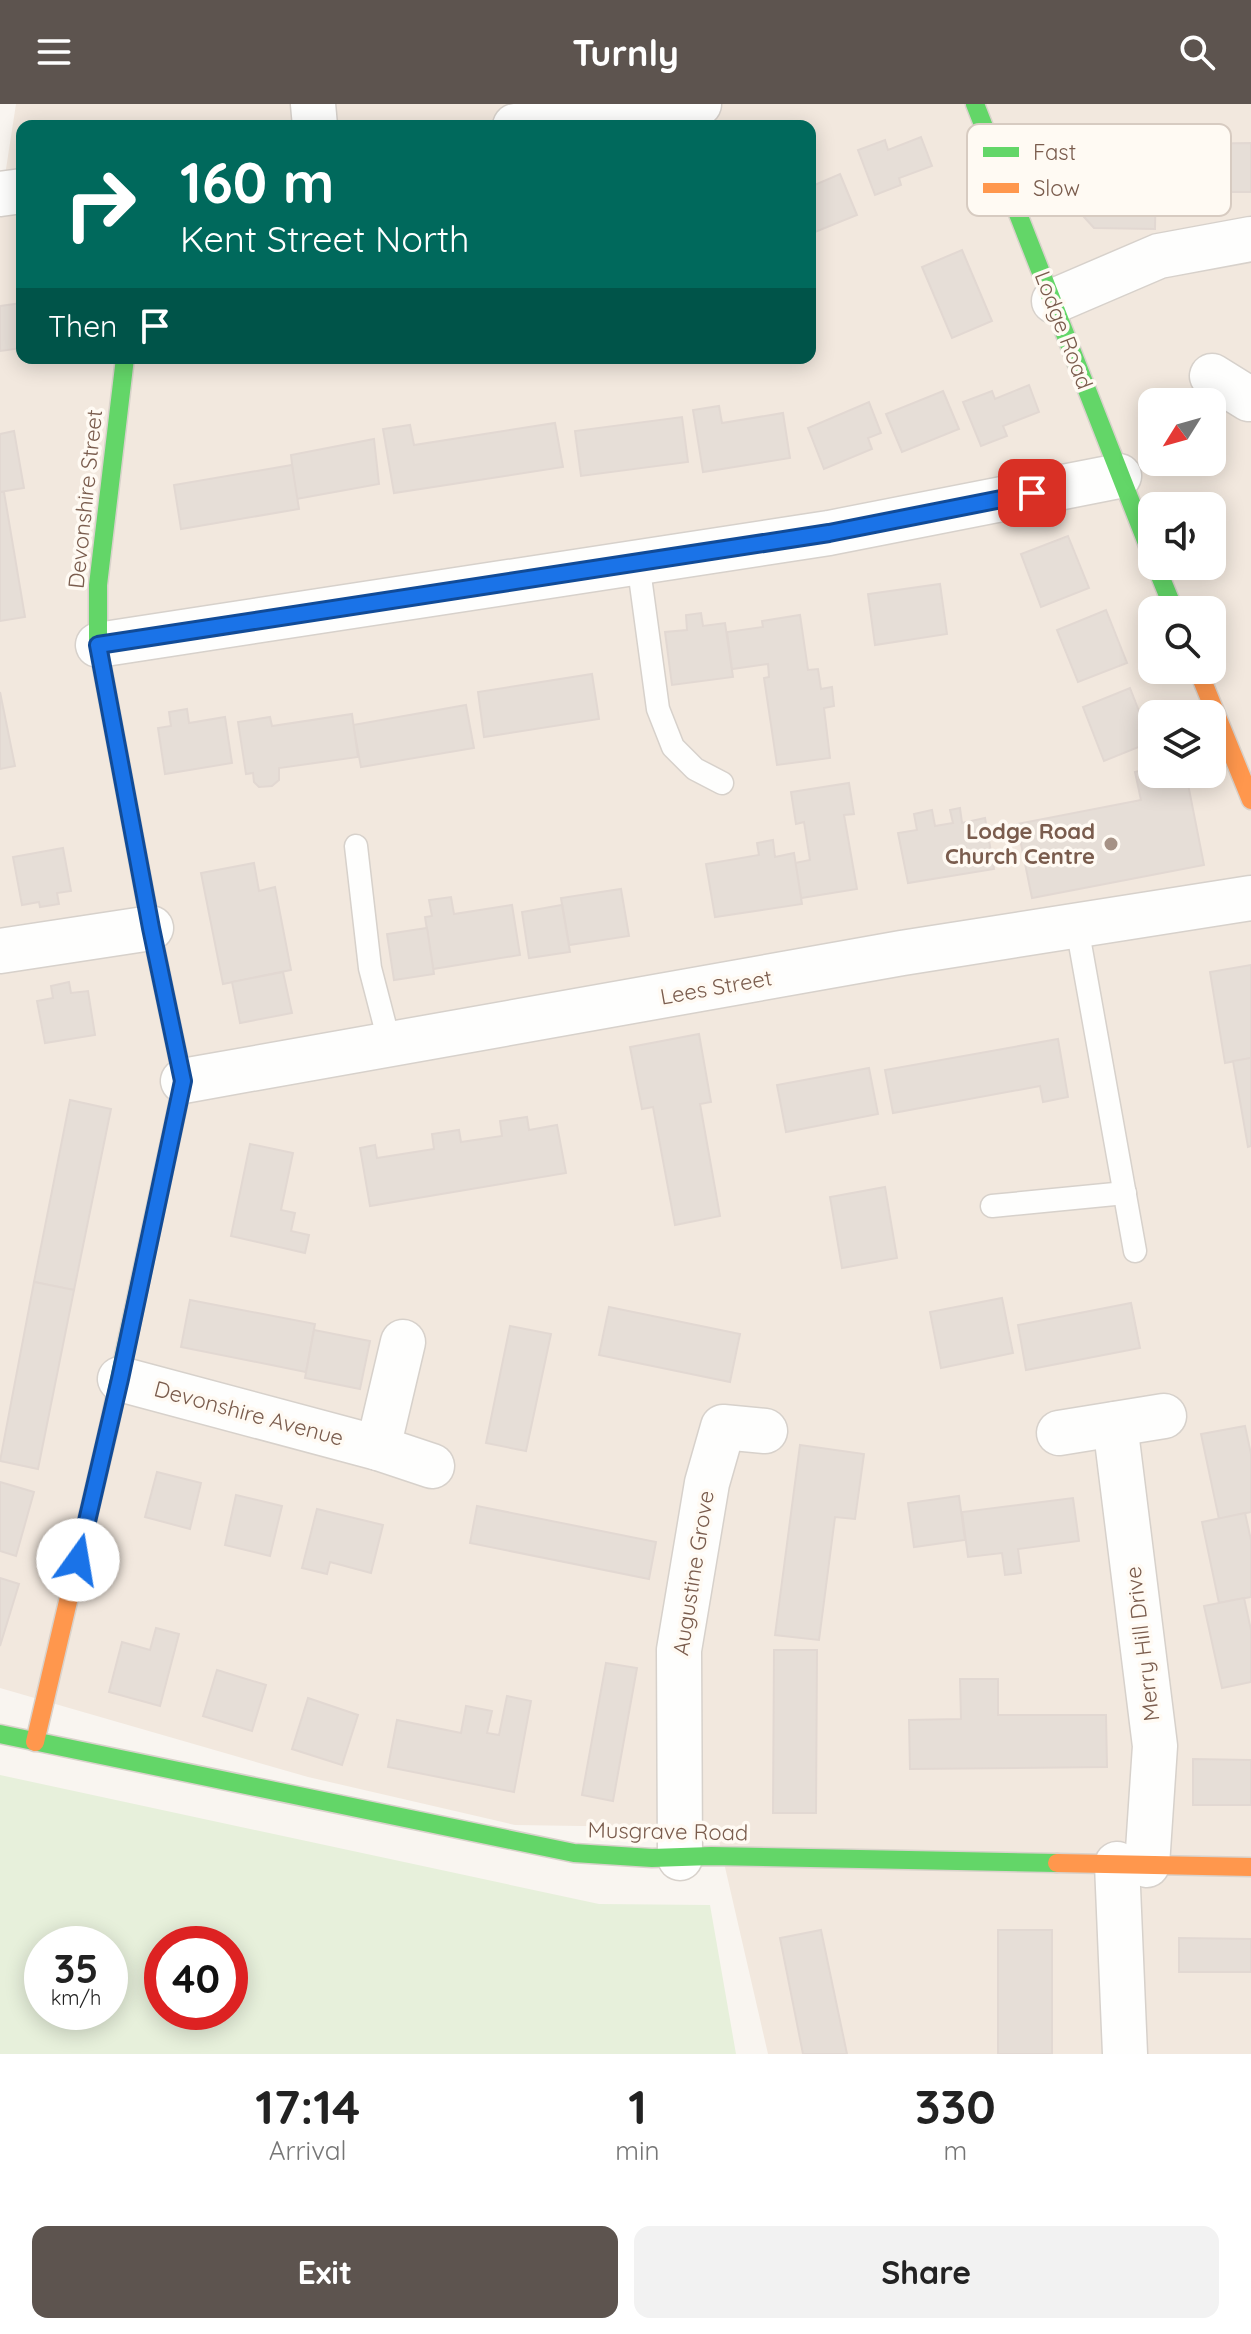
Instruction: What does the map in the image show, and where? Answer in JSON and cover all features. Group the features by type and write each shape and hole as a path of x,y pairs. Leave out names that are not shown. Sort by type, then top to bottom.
{"street":[{"path":"565,120 698,104"},
{"name":"Lodge Road","path":"975,104 983,124"},
{"name":"Lodge Road","path":"1020,216 1138,522"},
{"path":"1054,301 1159,256 1251,239"},
{"name":"Devonshire Street","path":"98,645 98,585 124,364"},
{"path":"1212,376 1250,410"},
{"path":"35,1742 120,1379 183,1081 98,645 829,533 1119,476"},
{"path":"1204,684 1246,775"},
{"name":"Lees Street","path":"183,1081 902,953 1251,898"},
{"path":"0,951 151,928"},
{"path":"378,1448 403,1342"},
{"name":"Devonshire Avenue","path":"120,1379 378,1448 432,1466"},
{"path":"1059,1433 1164,1416"},
{"name":"Merry Hill Drive","path":"1115,1424 1155,1746 1132,1864 1125,2054"},
{"name":"Augustine Grove","path":"680,1858 679,1650 707,1483 723,1427 765,1431"},
{"name":"Musgrave Road","path":"0,1734 555,1851 604,1857 727,1856 1251,1867"}],"lane":[{"path":"638,562 658,709 673,747 695,769 722,783"},
{"path":"356,846 370,968 390,1045"},
{"path":"1077,927 1135,1251"},
{"path":"992,1206 1125,1193"}],"shaded area":[{"path":"16,104 1251,104 1251,2054 768,2054 716,1828 515,1825 308,1777 0,1688 0,208"}],"green space":[{"path":"0,1775 599,1904 710,1905 736,2054 0,2054"}],"building":[{"path":"921,137 932,166 899,178 901,185 875,195 858,150 885,140 888,150"},
{"path":"1231,143 1251,143 1251,192 1231,192"},
{"path":"840,174 857,215 816,232 816,184"},
{"path":"1083,216 1155,216 1155,229 1094,228"},
{"path":"962,250 992,321 952,338 922,267"},
{"path":"16,304 16,349 0,351 0,306"},
{"path":"1029,385 1039,412 1003,426 1007,436 981,446 963,402 992,391 995,399"},
{"path":"943,391 959,429 902,452 886,414"},
{"path":"869,402 881,433 868,438 872,449 824,469 808,428"},
{"path":"719,406 722,423 783,413 790,458 703,472 693,410"},
{"path":"682,417 688,462 581,476 575,431"},
{"path":"555,423 563,467 394,493 383,429 410,425 414,445"},
{"path":"14,431 24,488 0,492 0,434"},
{"path":"374,439 379,484 296,499 291,455"},
{"path":"292,465 299,509 181,529 174,485"},
{"path":"0,492 4,492 25,617 0,621"},
{"path":"1068,536 1089,588 1041,607 1021,554"},
{"path":"940,584 947,634 875,645 868,594"},
{"path":"1106,610 1127,663 1078,682 1057,630"},
{"path":"701,613 703,626 725,623 733,677 672,685 665,632 687,630 686,615"},
{"path":"800,615 808,670 818,669 821,689 832,687 834,706 824,708 830,758 777,765 764,678 769,677 768,664 732,669 727,632 763,627 762,621"},
{"path":"592,674 599,719 484,737 478,692"},
{"path":"1130,688 1138,709 1138,747 1104,761 1083,707"},
{"path":"0,692 15,766 0,769"},
{"path":"466,705 474,748 361,767 353,725"},
{"path":"187,709 189,723 225,717 232,763 165,774 158,728 171,726 169,712"},
{"path":"352,714 358,757 279,768 279,780 272,786 259,787 254,782 253,773 246,774 238,722 270,717 272,726"},
{"path":"849,783 854,814 844,815 857,889 801,898 795,863 810,860 804,822 796,824 791,792"},
{"name":"Lodge Road Church Centre","path":"1138,788 1189,788 1204,865 1032,898 1017,824 1141,800"},
{"path":"960,808 962,823 985,818 994,869 908,883 898,833 917,830 914,814 932,810 935,826 953,823 950,810"},
{"path":"773,840 775,857 794,853 802,904 715,917 706,864 759,855 757,843"},
{"path":"63,848 71,891 57,893 59,904 40,907 39,902 22,905 13,857"},
{"path":"254,863 259,891 275,887 291,970 223,984 201,873"},
{"path":"621,889 629,936 569,945 561,898"},
{"path":"451,897 454,914 512,905 520,955 433,969 425,917 432,916 429,900"},
{"path":"562,905 570,952 529,958 522,912"},
{"path":"427,928 434,974 394,980 387,934"},
{"path":"1251,965 1251,1058 1225,1063 1210,972"},
{"path":"283,972 292,1013 240,1023 232,982"},
{"path":"69,982 71,993 88,991 95,1035 45,1043 37,1001 53,998 51,986"},
{"path":"699,1034 711,1102 700,1104 720,1216 675,1225 653,1107 642,1109 630,1047"},
{"path":"1058,1039 1068,1097 1043,1102 1040,1086 893,1113 885,1070"},
{"path":"1251,1058 1251,1146 1248,1147 1233,1061"},
{"path":"869,1068 878,1114 786,1132 777,1085"},
{"path":"70,1100 111,1109 74,1290 34,1282"},
{"path":"527,1117 529,1130 557,1125 566,1173 370,1206 360,1148 375,1145 377,1158 434,1149 432,1134 459,1130 461,1142 502,1136 500,1121"},
{"path":"250,1144 293,1153 281,1210 295,1213 291,1231 309,1235 305,1253 231,1236"},
{"path":"885,1187 897,1258 842,1268 830,1197"},
{"path":"34,1282 74,1290 38,1469 0,1461"},
{"path":"1002,1298 1013,1353 941,1368 930,1312"},
{"path":"190,1300 315,1324 306,1372 181,1347"},
{"path":"1131,1303 1140,1348 1026,1370 1018,1325"},
{"path":"609,1307 740,1334 730,1382 599,1355"},
{"path":"510,1326 551,1334 526,1451 486,1443"},
{"path":"314,1330 370,1341 360,1389 305,1378"},
{"path":"1245,1426 1251,1454 1251,1512 1219,1519 1201,1434"},
{"path":"800,1445 864,1454 855,1519 835,1517 819,1640 775,1635"},
{"path":"157,1472 201,1483 190,1529 145,1517"},
{"path":"0,1482 34,1492 16,1556 0,1551"},
{"path":"236,1495 282,1506 270,1556 225,1545"},
{"path":"959,1496 965,1540 914,1547 908,1503"},
{"path":"1073,1498 1079,1541 1018,1549 1021,1573 1005,1575 1002,1553 968,1557 962,1512"},
{"path":"477,1506 656,1542 649,1579 470,1543"},
{"path":"317,1509 383,1525 371,1573 330,1562 327,1574 302,1568"},
{"path":"1245,1513 1251,1540 1251,1597 1219,1603 1202,1522"},
{"path":"0,1578 19,1584 0,1646"},
{"path":"1244,1598 1251,1630 1251,1682 1222,1688 1204,1606"},
{"path":"156,1628 179,1634 160,1706 109,1692 122,1642 150,1650"},
{"path":"774,1650 817,1650 816,1813 773,1813"},
{"path":"606,1663 637,1668 613,1801 582,1795"},
{"path":"217,1670 266,1685 252,1731 203,1716"},
{"path":"960,1679 998,1679 998,1715 1106,1715 1107,1767 910,1769 909,1720 961,1719"},
{"path":"507,1696 531,1701 514,1792 388,1767 397,1720 461,1733 466,1706 492,1711 487,1733 499,1735"},
{"path":"308,1698 358,1715 342,1765 292,1749"},
{"path":"1193,1759 1251,1760 1251,1805 1193,1805"},
{"path":"821,1930 847,2054 803,2054 780,1938"},
{"path":"998,1930 1052,1930 1052,2054 998,2054"},
{"path":"1179,1938 1251,1939 1251,1972 1179,1972"}],"traffic: fast":[{"path":"975,104 983,124"},
{"path":"1019,216 1138,520"},
{"path":"108,1431 183,1081 98,645 98,585 124,364"},
{"path":"1162,580 1168,596"},
{"path":"0,1734 574,1853 652,1858 711,1856 1057,1863"}],"traffic: slow":[{"path":"1204,684 1251,800"},
{"path":"35,1742 108,1431"},
{"path":"1057,1863 1251,1867"}],"place":[{"name":"Lodge Road Church Centre","path":"1111,844"}],"route":[{"path":"78,1560 183,1081 98,645 829,533 1032,493"}]}
